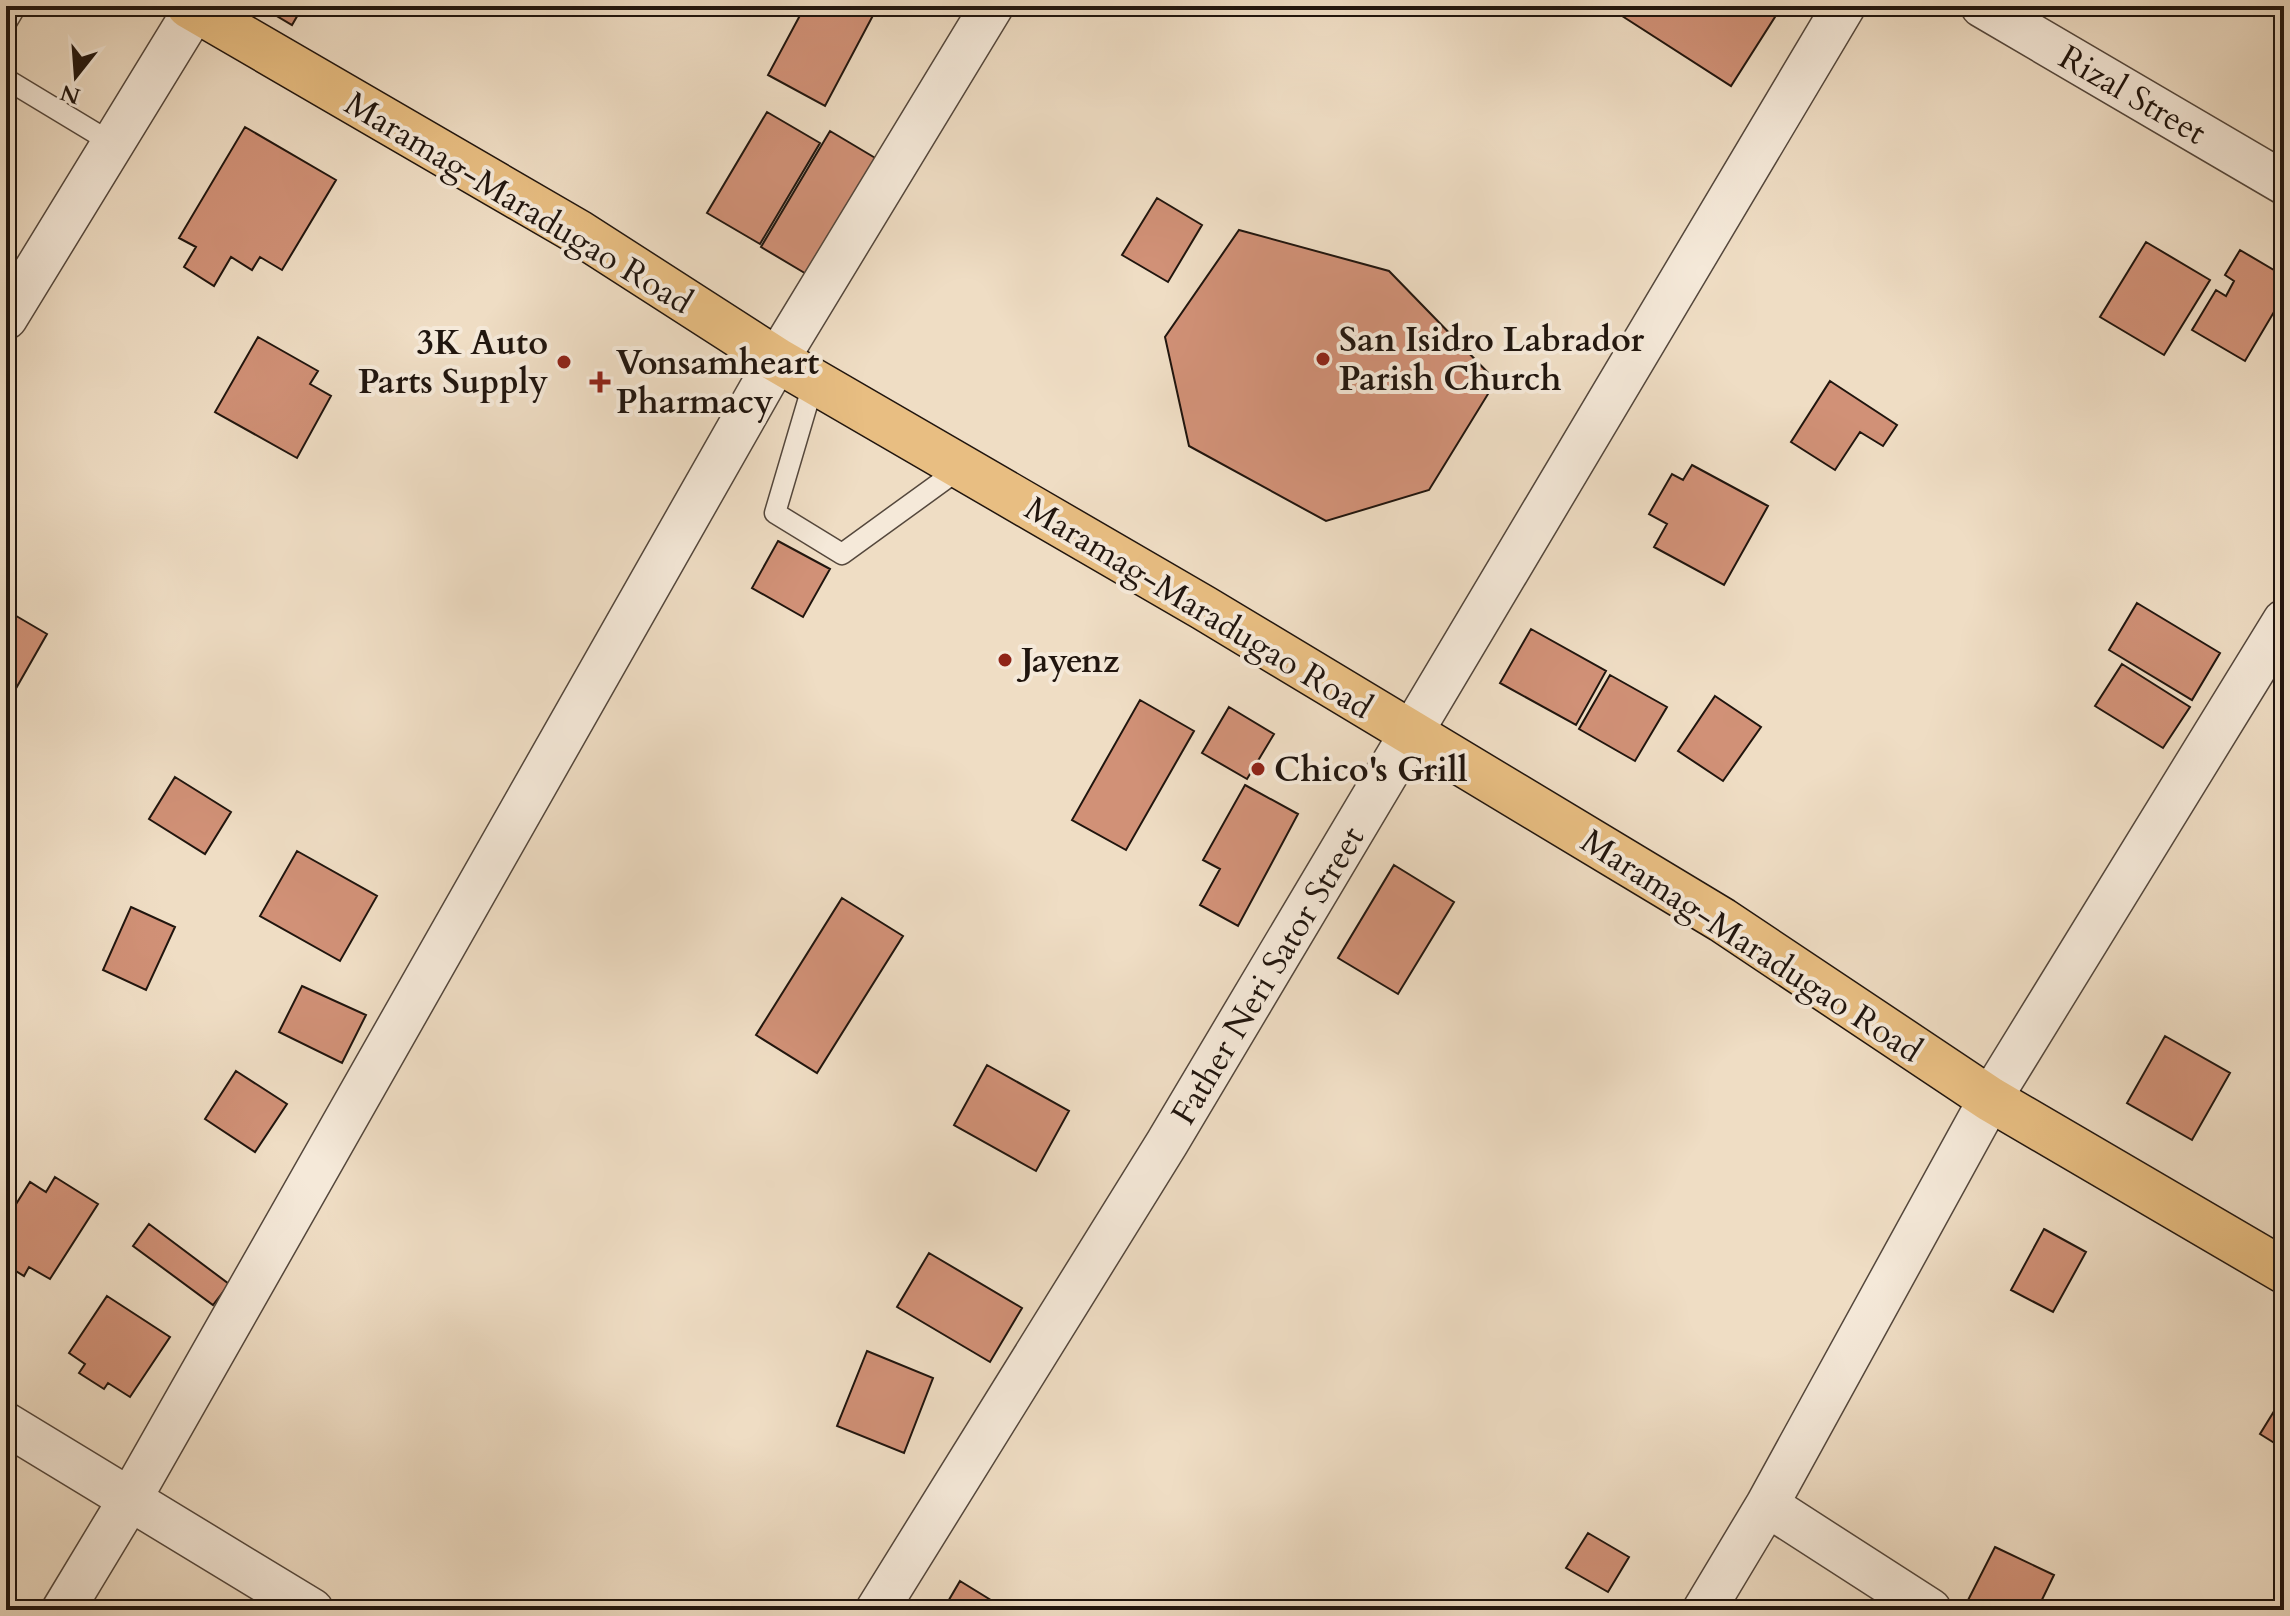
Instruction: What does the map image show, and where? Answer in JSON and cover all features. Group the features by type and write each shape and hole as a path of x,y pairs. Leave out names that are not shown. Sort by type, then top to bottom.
{"main road":[{"name":"Maramag-Maradugao Road","path":"194,7 578,232 795,370 1722,920 1990,1099 2284,1271"}],"street":[{"path":"63,1610 795,370 992,6"},
{"name":"Father Neri Sator Street","path":"877,1610 1167,1143 1844,6"},
{"name":"Rizal Street","path":"1982,6 2284,183"},
{"path":"6,318 194,7"},
{"path":"1704,1610 1767,1505 1990,1099 2284,621"},
{"path":"6,1424 312,1610"},
{"path":"1767,1505 1930,1610"}],"lane":[{"path":"6,23 16,6"},
{"path":"6,79 112,143"},
{"path":"795,370 775,513 842,554 962,467"}],"building":[{"path":"260,6 303,6 292,25"},
{"path":"805,6 878,6 825,106 768,75"},
{"path":"1624,6 1782,6 1731,86 1619,14"},
{"path":"767,112 820,143 760,244 707,213"},
{"path":"245,127 336,180 282,270 260,257 252,270 231,257 214,286 184,267 196,247 179,238"},
{"path":"830,131 877,159 808,275 761,247"},
{"path":"1157,198 1202,225 1168,282 1122,255"},
{"name":"San Isidro Labrador Parish Church","path":"1239,230 1389,271 1496,381 1429,490 1326,521 1189,446 1165,337"},
{"path":"2146,242 2210,280 2164,355 2100,317"},
{"path":"2240,250 2284,276 2284,295 2245,361 2192,330 2216,290 2226,296 2234,281 2225,275"},
{"path":"258,337 318,371 310,384 331,396 297,458 215,412"},
{"path":"1830,381 1897,425 1883,446 1860,432 1835,470 1791,442"},
{"path":"1692,465 1768,506 1724,585 1654,547 1667,524 1649,514 1672,474 1683,480"},
{"path":"778,541 830,569 803,617 752,588"},
{"path":"2137,603 2220,653 2192,700 2109,650"},
{"path":"6,610 47,634 6,706"},
{"path":"1531,629 1606,671 1576,725 1500,683"},
{"path":"2122,664 2190,707 2163,748 2095,706"},
{"path":"1610,675 1667,707 1635,761 1579,729"},
{"path":"1715,696 1761,727 1723,781 1678,751"},
{"path":"1140,700 1194,731 1126,850 1072,820"},
{"path":"1229,707 1274,734 1247,779 1202,753"},
{"path":"175,777 231,812 205,854 149,819"},
{"path":"1245,785 1298,814 1238,926 1200,905 1220,869 1203,860"},
{"path":"297,851 377,896 340,961 260,916"},
{"path":"1394,865 1454,902 1398,994 1338,958"},
{"path":"842,898 903,936 817,1073 756,1035"},
{"path":"131,907 175,927 146,990 103,970"},
{"path":"302,986 366,1015 342,1063 279,1032"},
{"path":"2165,1036 2230,1073 2192,1140 2127,1103"},
{"path":"987,1065 1069,1111 1036,1171 954,1125"},
{"path":"236,1071 287,1104 255,1152 205,1119"},
{"path":"55,1177 98,1204 50,1279 29,1267 24,1276 6,1265 6,1220 30,1182 46,1192"},
{"path":"149,1224 229,1284 213,1305 133,1246"},
{"path":"2044,1229 2086,1252 2053,1312 2011,1290"},
{"path":"929,1253 1022,1308 990,1362 897,1307"},
{"path":"107,1296 170,1337 130,1397 108,1383 104,1389 79,1373 85,1364 69,1353"},
{"path":"867,1351 933,1378 904,1453 837,1426"},
{"path":"2284,1395 2284,1449 2260,1434"},
{"path":"1588,1533 1629,1557 1608,1592 1566,1568"},
{"path":"1995,1547 2054,1575 2037,1610 1963,1610"},
{"path":"960,1581 1007,1610 943,1610"}],"place":[{"name":"San Isidro Labrador Parish Church","path":"1323,359"},
{"name":"3K Auto Parts Supply","path":"564,362"},
{"name":"Vonsamheart Pharmacy","path":"600,382"},
{"name":"Jayenz","path":"1005,660"},
{"name":"Chico's Grill","path":"1258,769"}]}
